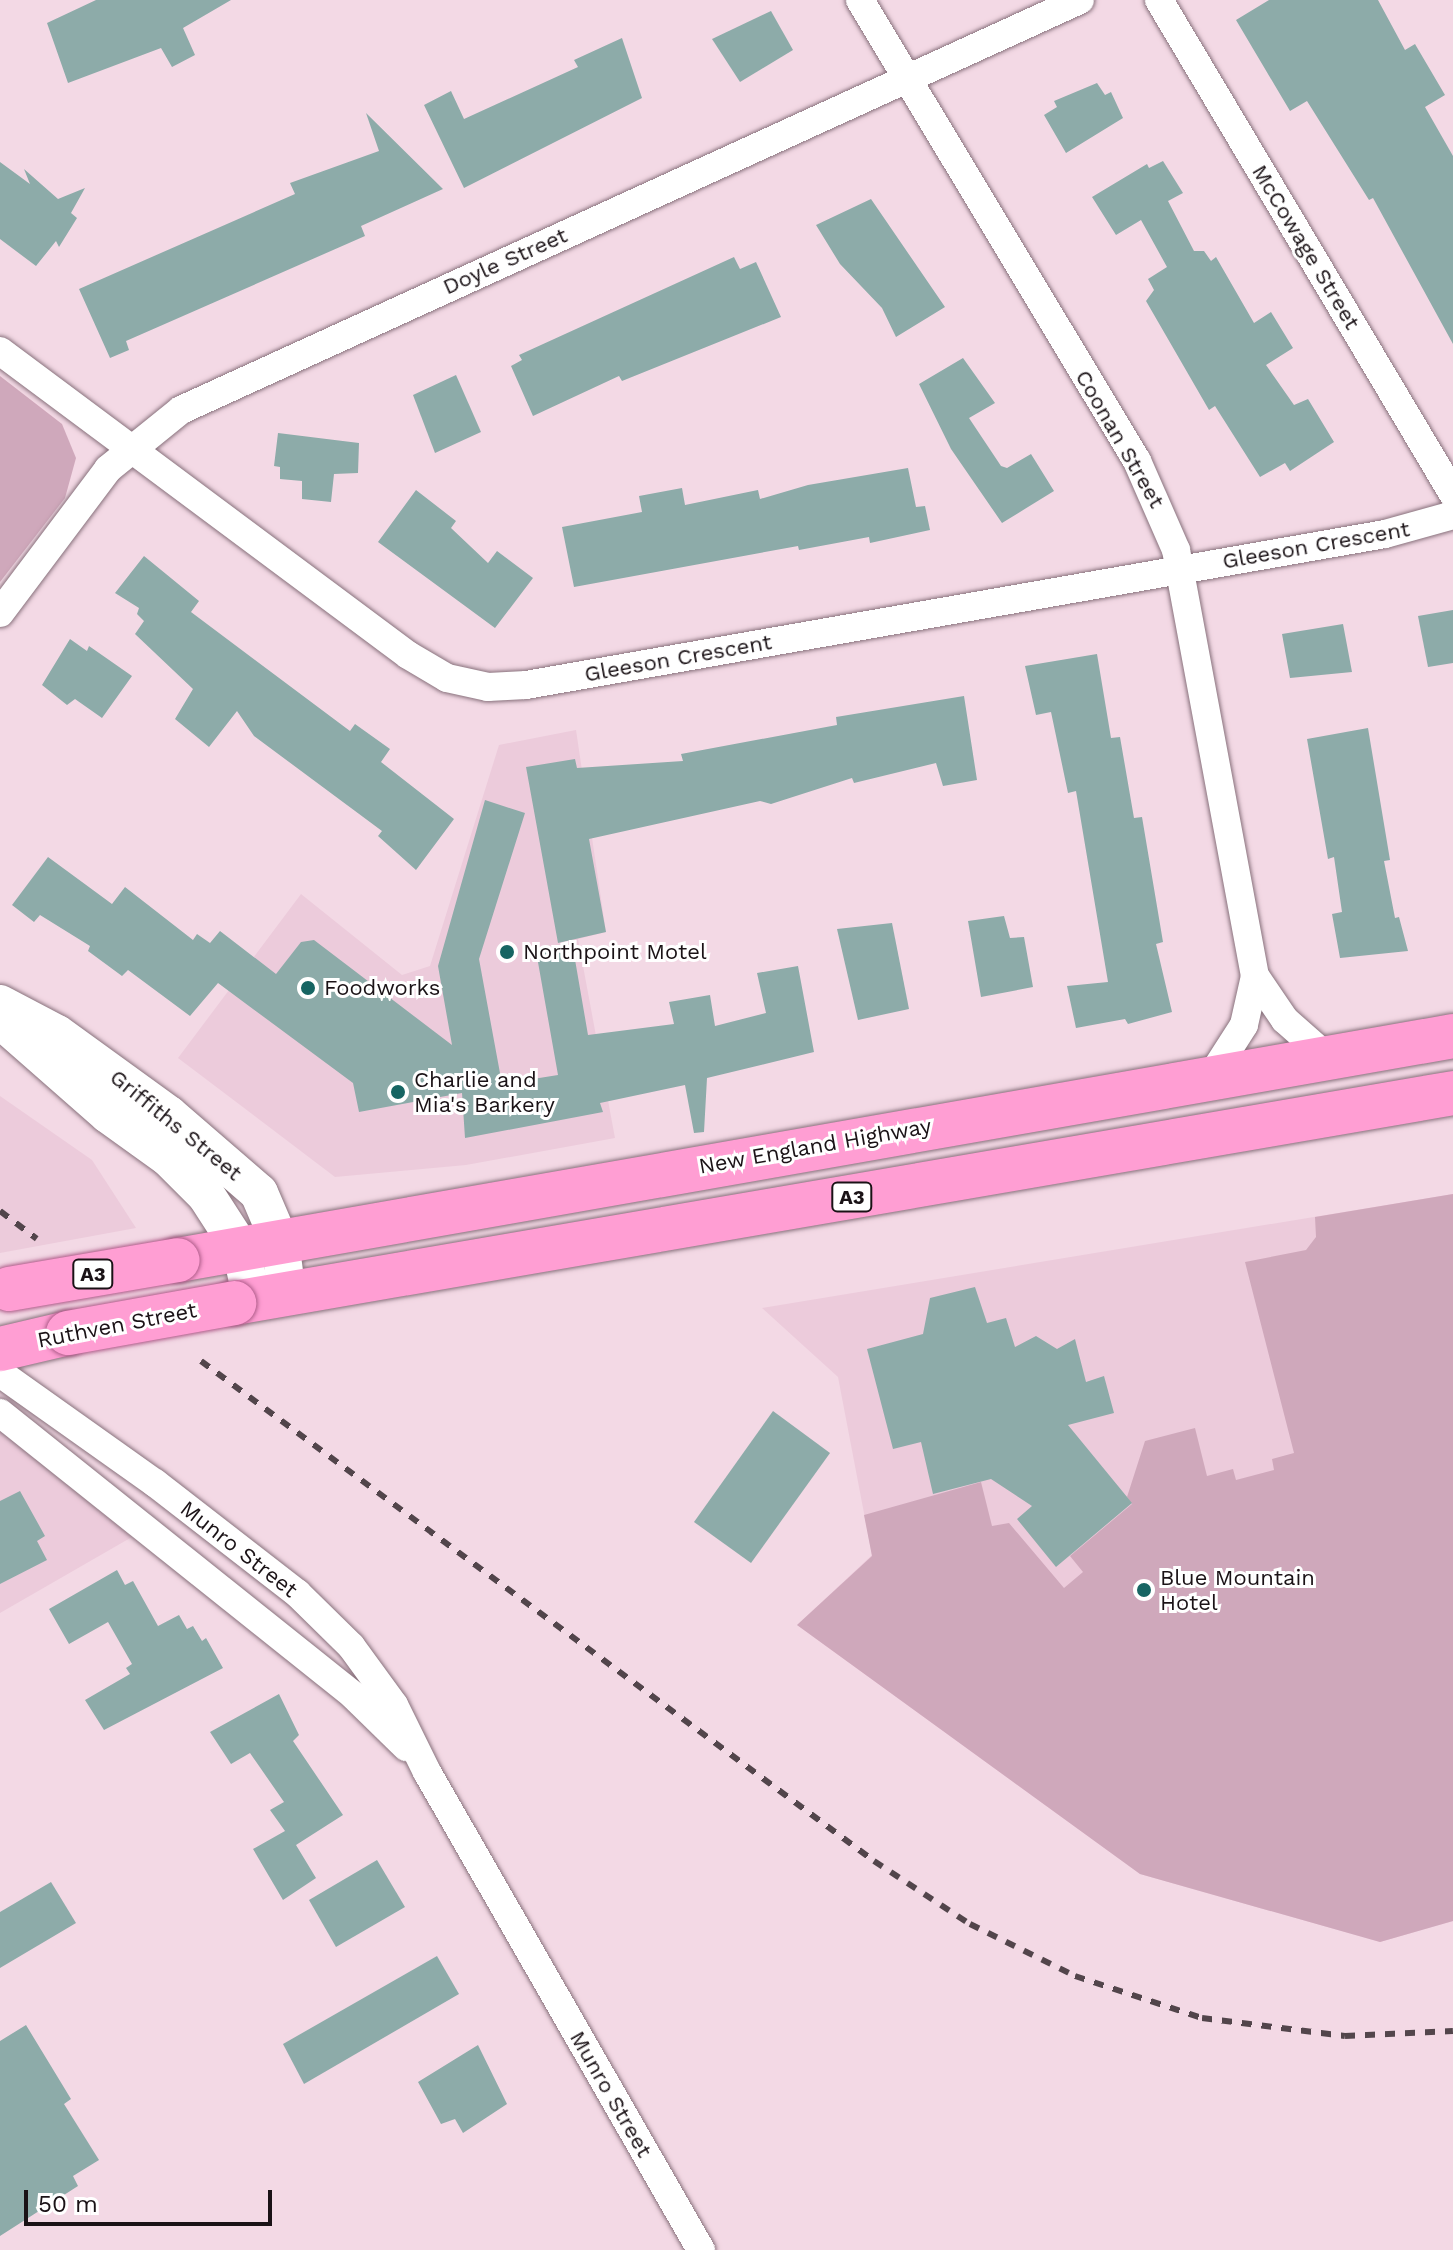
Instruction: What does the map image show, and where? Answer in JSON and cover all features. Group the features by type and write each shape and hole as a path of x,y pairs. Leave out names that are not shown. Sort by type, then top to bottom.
{"highway":[{"name":"New England Highway","path":"5,1290 1453,1036"},
{"path":"1327,1057 1322,1081 1327,1093 1344,1107 1367,1108"},
{"name":"A3","path":"258,1299 1453,1093"},
{"name":"Ruthven Street","path":"0,1349 68,1333 258,1299"}],"main road":[{"name":"Griffiths Street","path":"0,1004 57,1034 220,1156 261,1195 258,1299"},
{"name":"Griffiths Street","path":"0,1019 184,1172 260,1245"}],"street":[{"name":"Coonan Street","path":"860,0 1143,473 1166,521 1180,569 1255,976 1244,1025 1210,1078"},
{"name":"Doyle Street","path":"0,613 89,492 130,448 208,396 1080,0"},
{"name":"McCowage Street","path":"1159,0 1453,494"},
{"name":"Gleeson Crescent","path":"0,351 427,668 488,687 542,682 1385,534 1453,515"},
{"name":"Coonan Street","path":"1255,976 1285,1020 1327,1057"},
{"name":"Munro Street","path":"0,1373 155,1483 325,1618 394,1705 427,1772 701,2250"},
{"name":"Munro Street","path":"0,1413 354,1696 427,1772"}],"shaded area":[{"path":"0,376 62,424 76,458 65,498 0,582"},
{"path":"576,730 606,932 578,939 615,1138 466,1165 335,1177 178,1058 301,894 402,975 430,966 499,745"},
{"path":"0,1096 92,1160 136,1228 0,1253"},
{"name":"Blue Mountain Hotel","path":"1453,1194 1453,1921 1380,1942 1140,1874 797,1625 872,1555 838,1377 762,1308"},
{"name":"Blue Mountain Hotel","path":"1453,1194 1453,1921 1380,1942 1140,1874 797,1625 872,1556 864,1515 981,1482 992,1526 1009,1523 1064,1588 1083,1572 1070,1556 1132,1504 1127,1497 1145,1441 1195,1428 1207,1476 1233,1469 1236,1480 1274,1470 1272,1459 1294,1453 1245,1262 1306,1250 1316,1237 1315,1217"},
{"path":"0,1431 132,1537 0,1613"}],"building":[{"path":"96,0 231,0 183,28 195,55 172,67 161,48 68,83 47,23"},
{"path":"1269,0 1378,0 1405,50 1415,44 1445,95 1425,107 1453,156 1453,344 1373,198 1369,200 1307,101 1290,111 1236,20"},
{"path":"771,11 793,50 740,82 712,39"},
{"path":"622,38 642,98 464,188 424,105 451,91 464,119 578,67 574,60"},
{"path":"1097,83 1105,95 1111,92 1123,118 1066,153 1044,115 1057,107 1054,101"},
{"path":"366,113 443,189 361,226 365,236 126,341 129,350 110,358 79,289 295,194 290,183 379,151"},
{"path":"1163,161 1183,193 1168,201 1194,251 1204,251 1211,261 1216,257 1254,323 1271,312 1293,348 1266,365 1294,405 1308,399 1334,442 1290,471 1285,463 1260,477 1215,406 1209,410 1146,301 1154,290 1148,279 1167,267 1141,220 1116,235 1092,197 1147,164 1149,168"},
{"path":"0,162 30,184 24,169 58,199 85,188 71,213 77,218 59,247 56,241 36,266 0,239"},
{"path":"871,199 945,307 896,337 882,308 840,264 816,225"},
{"path":"734,257 740,269 756,262 781,317 622,381 619,376 533,416 511,366 522,360 519,355"},
{"path":"963,358 995,403 969,418 1001,466 1007,468 1031,454 1054,491 1002,523 951,449 919,384"},
{"path":"456,375 481,432 435,453 413,395"},
{"path":"278,433 359,443 358,473 334,474 331,502 302,499 302,481 280,479 280,467 274,466"},
{"path":"908,468 916,507 925,506 930,530 870,543 869,537 799,550 798,546 574,587 562,527 642,512 639,496 682,488 685,505 758,490 760,499 808,485"},
{"path":"416,490 456,521 451,528 488,563 497,551 533,578 495,628 378,542"},
{"path":"144,556 199,601 191,612 350,731 355,724 390,749 381,762 454,819 416,870 378,836 382,831 254,736 237,711 209,747 175,719 193,689 135,634 144,621 137,614 139,608 115,593"},
{"path":"1453,610 1453,663 1428,667 1418,616"},
{"path":"1343,624 1352,672 1290,678 1282,634"},
{"path":"70,639 87,651 89,646 132,676 102,718 75,699 67,705 42,685"},
{"path":"1097,654 1111,738 1120,737 1134,818 1142,817 1163,942 1156,944 1172,1012 1128,1024 1125,1019 1076,1028 1067,986 1108,982 1076,791 1068,793 1051,712 1036,715 1025,666"},
{"path":"964,696 977,780 943,786 936,763 854,783 852,778 771,804 760,801 589,839 606,932 558,943 526,767 575,759 577,768 683,761 681,754 837,725 836,717"},
{"path":"1368,728 1390,860 1384,861 1395,918 1399,917 1408,951 1340,958 1332,914 1342,912 1334,857 1328,859 1307,739"},
{"path":"485,800 525,813 479,959 502,1084 558,1075 536,951 573,948 588,1035 674,1024 669,1002 710,995 715,1026 766,1013 757,973 798,966 814,1052 707,1078 704,1132 694,1133 685,1085 600,1103 603,1112 465,1138 462,1093 359,1112 353,1083 218,983 190,1016 128,970 122,976 88,951 90,946 40,915 34,922 12,905 48,857 112,904 125,887 193,940 197,934 210,943 220,931 276,974 301,942 314,940 452,1045 438,966"},
{"path":"1004,916 1010,938 1024,937 1033,987 981,997 968,921"},
{"path":"892,923 909,1009 858,1020 837,929"},
{"path":"975,1287 987,1323 1006,1318 1015,1347 1036,1336 1057,1349 1075,1339 1086,1382 1104,1376 1114,1413 1068,1425 1132,1503 1056,1567 1017,1519 1032,1506 991,1479 933,1494 921,1442 893,1449 867,1349 923,1334 930,1298"},
{"path":"773,1411 830,1453 751,1563 694,1522"},
{"path":"20,1491 45,1536 37,1541 47,1560 0,1584 0,1501"},
{"path":"117,1570 125,1585 133,1581 158,1626 179,1615 187,1629 193,1626 202,1641 206,1638 223,1668 104,1730 85,1700 130,1674 126,1668 132,1664 108,1622 69,1644 49,1609"},
{"path":"279,1694 299,1735 293,1741 343,1815 296,1845 316,1878 283,1900 253,1849 285,1831 270,1810 284,1802 250,1753 231,1764 210,1732"},
{"path":"377,1860 405,1907 336,1947 309,1900"},
{"path":"51,1882 76,1923 0,1968 0,1912"},
{"path":"437,1956 459,1994 304,2084 283,2044"},
{"path":"26,2025 71,2099 64,2104 99,2160 73,2176 78,2186 0,2236 0,2041"},
{"path":"478,2045 507,2104 463,2133 455,2119 441,2124 418,2082"}],"railway":[{"path":"0,1211 37,1239"},
{"path":"201,1361 874,1861 970,1924 1075,1976 1202,2018 1345,2036 1453,2031"}],"place":[{"name":"Northpoint Motel","path":"507,952"},
{"name":"Foodworks","path":"308,988"},
{"name":"Charlie and Mia's Barkery","path":"398,1092"},
{"name":"Blue Mountain Hotel","path":"1144,1590"}]}
